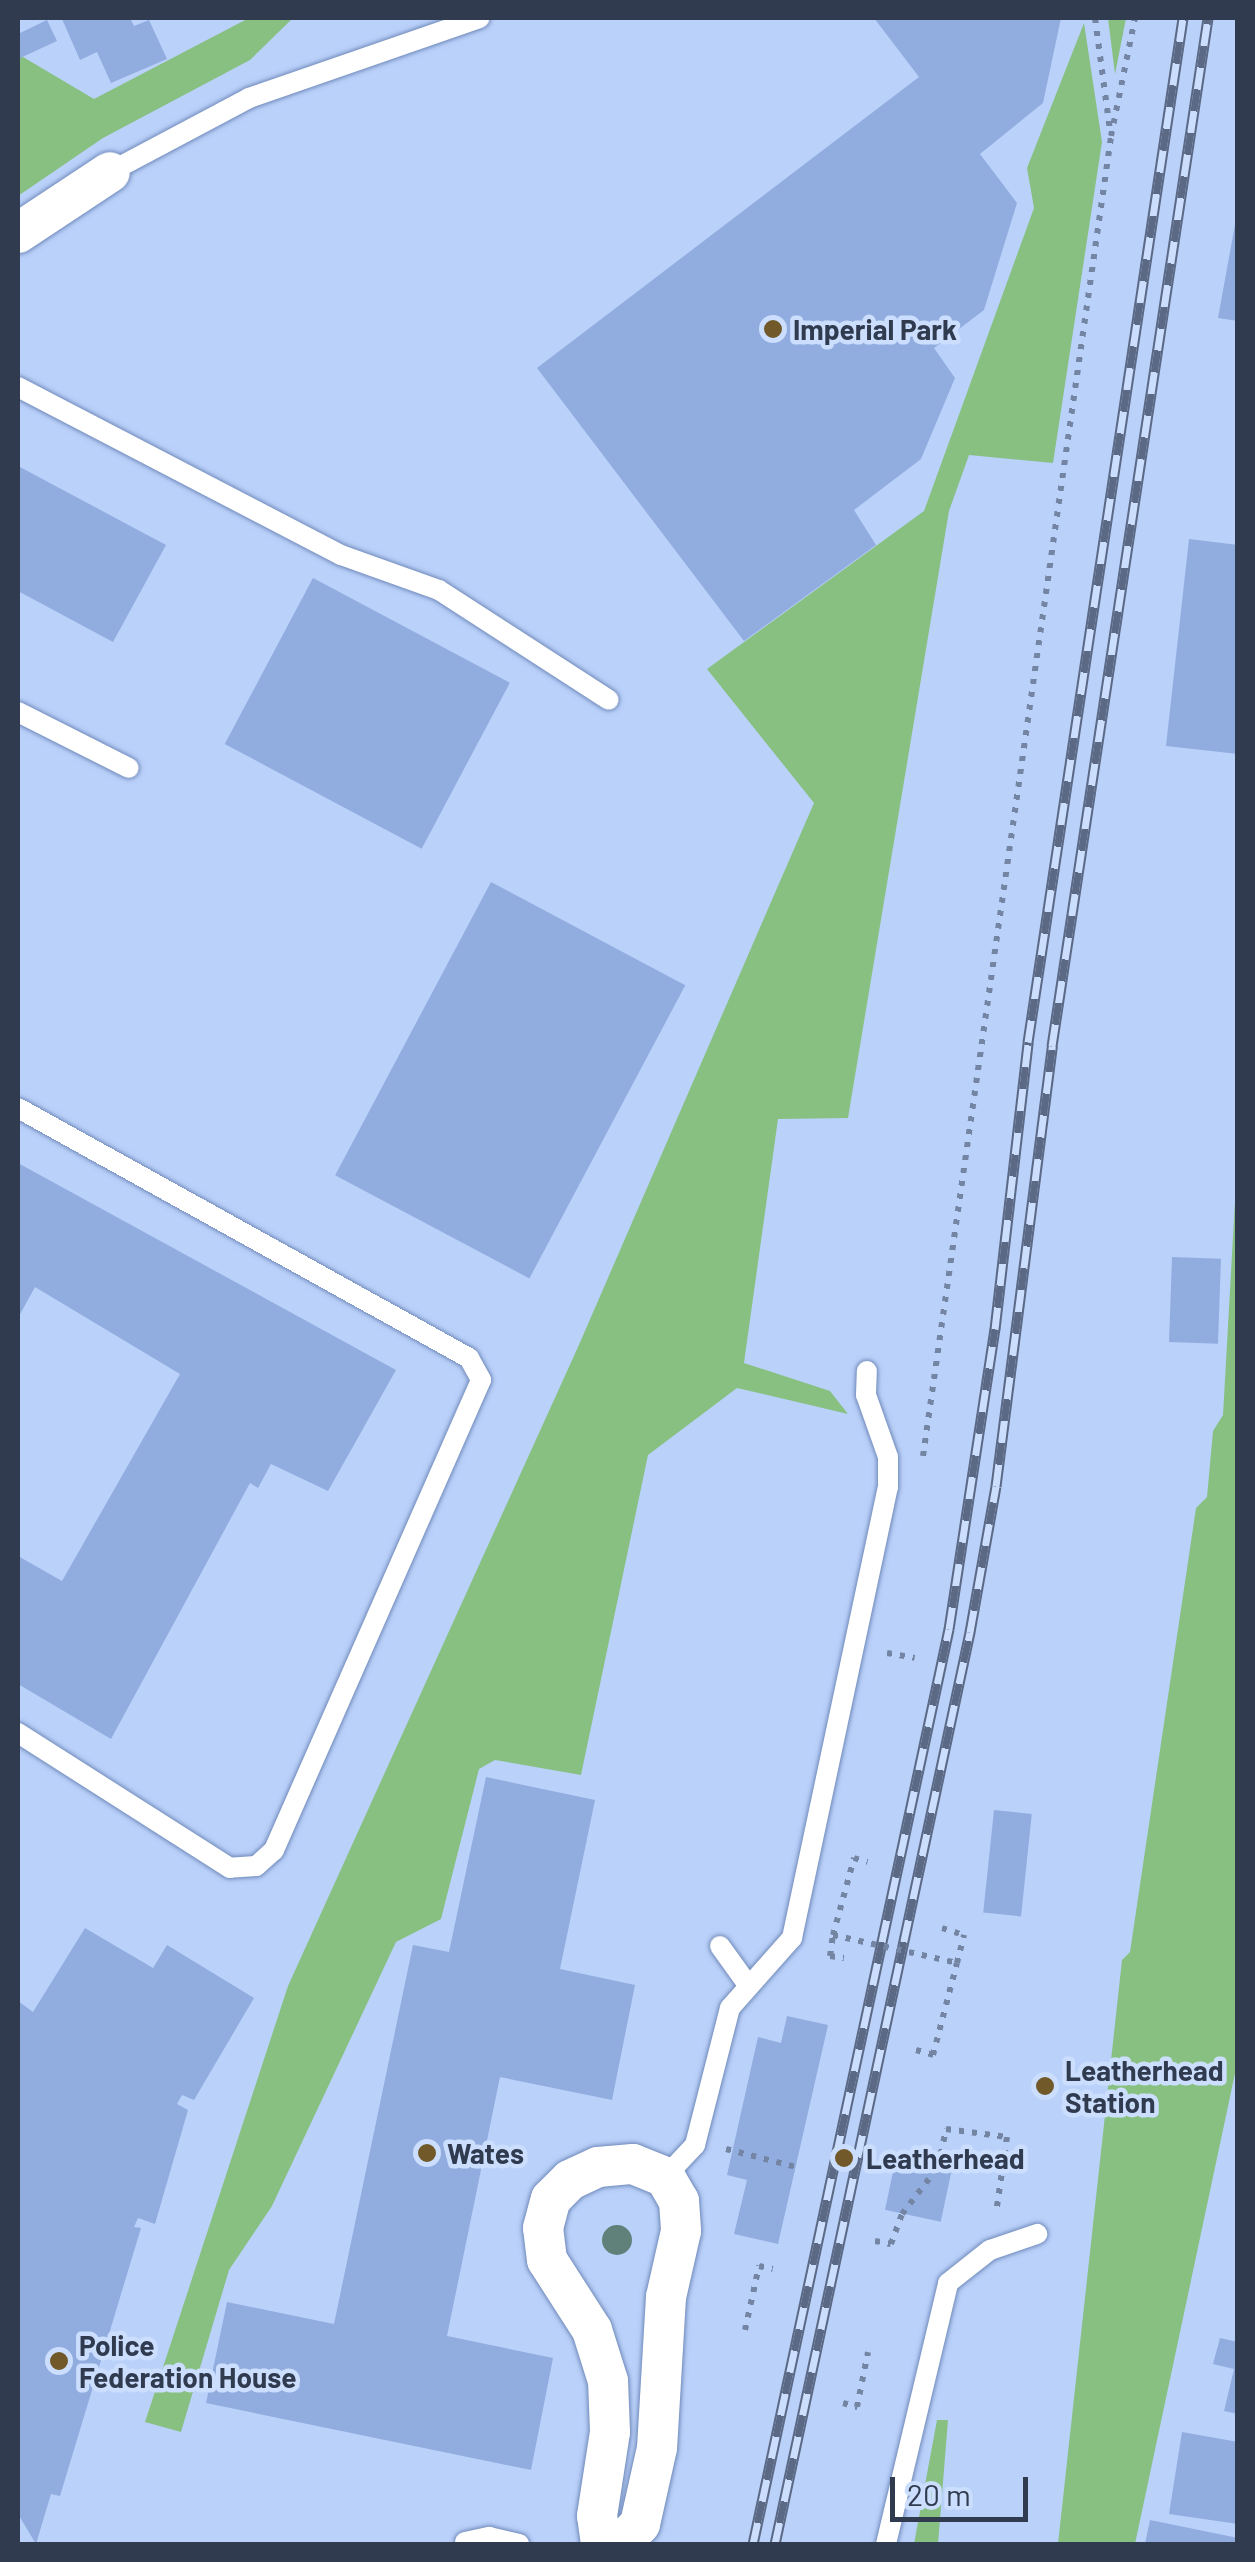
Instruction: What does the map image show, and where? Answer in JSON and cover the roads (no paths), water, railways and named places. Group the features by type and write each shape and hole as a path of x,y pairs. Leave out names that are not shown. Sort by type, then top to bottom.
{"street":[{"path":"18,233 110,172"},
{"path":"601,2544 597,2516 610,2432 608,2381 592,2330 547,2260 544,2228 551,2200 570,2180 598,2168 632,2164 664,2177 680,2201 681,2231 666,2297 657,2448 640,2524 621,2544"}],"lane":[{"path":"110,172 250,98 480,18"},
{"path":"18,388 341,556 440,590 609,700"},
{"path":"18,712 129,768"},
{"path":"18,1108 470,1358 481,1380 274,1850 256,1866 230,1868 18,1733"},
{"path":"664,2177 695,2145 730,2008 748,1985 777,1961 792,1938 888,1487 888,1456 866,1395 868,1371"},
{"path":"720,1946 748,1985"},
{"path":"886,2544 948,2283 990,2250 1037,2234"},
{"path":"465,2542 490,2537 520,2544"}],"railway":[{"path":"753,2544 949,1629 995,1329 1028,1042 1183,18"},
{"path":"775,2544 970,1632 996,1486 1052,1046 1208,18"}],"place":[{"name":"Imperial Park","path":"773,329"},
{"name":"Leatherhead Station","path":"1045,2086"},
{"name":"Wates","path":"427,2153"},
{"name":"Leatherhead","path":"844,2158"},
{"name":"Police Federation House","path":"59,2361"}]}
